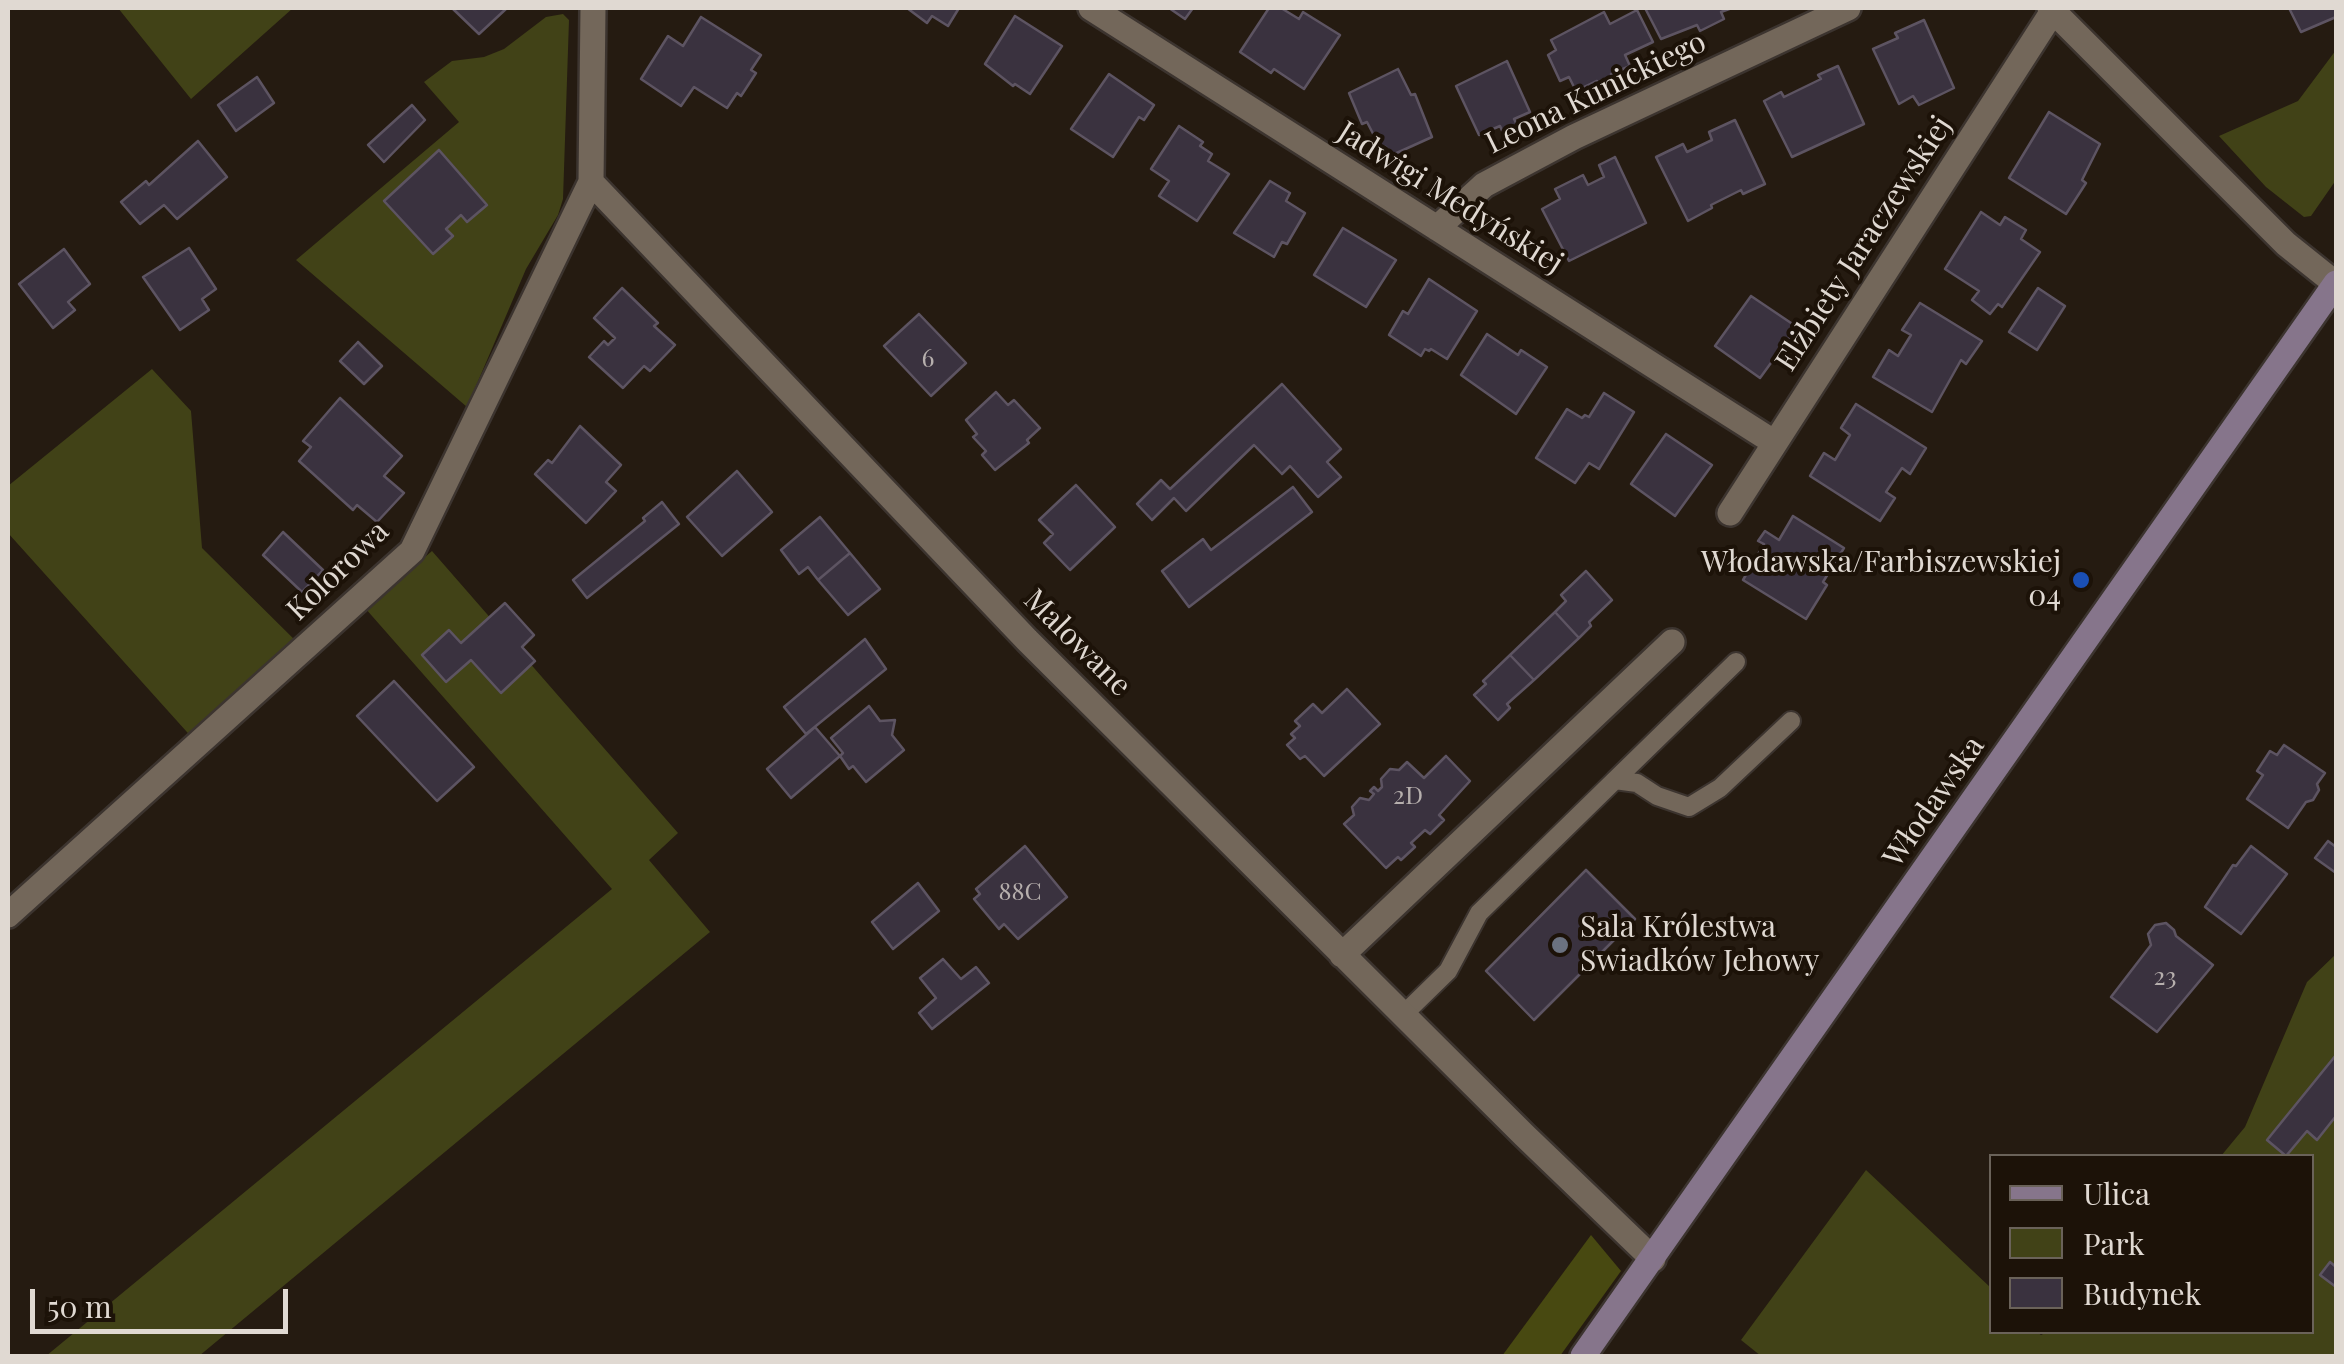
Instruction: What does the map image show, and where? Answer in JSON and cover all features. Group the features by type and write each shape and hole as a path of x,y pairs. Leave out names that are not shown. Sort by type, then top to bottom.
{"main road":[{"name":"Włodawska","path":"1583,1356 2336,284"}],"street":[{"path":"591,182 593,8"},
{"name":"Jadwigi Medyńskiej","path":"1091,8 1775,443"},
{"name":"Leona Kunickiego","path":"1438,228 1484,185 1574,137 1848,8"},
{"path":"2052,9 2286,244 2336,284"},
{"name":"Elżbiety Jaraczewskiej","path":"1730,512 2052,9"},
{"name":"Kolorowa","path":"8,915 412,552 591,182"},
{"name":"Malowane","path":"591,182 1027,640 1653,1259"},
{"path":"1342,955 1672,642"}],"lane":[{"path":"1404,1014 1448,971 1480,913 1736,662"},
{"path":"1615,780 1637,783 1657,796 1689,807 1720,788 1791,721"}],"green space":[{"path":"118,8 293,8 191,99"},
{"path":"563,14 569,20 563,199 558,215 526,269 467,407 296,260 459,122 424,82 452,61 484,57 504,49 546,17"},
{"path":"2336,50 2336,180 2311,216 2304,217 2266,187 2219,136 2298,101"},
{"path":"152,369 191,411 202,548 309,654 204,751 8,533 8,486"},
{"path":"432,551 678,833 649,860 710,932 199,1356 46,1356 612,889 365,608"},
{"path":"2336,954 2336,1356 1761,1356 1741,1340 1866,1170 1989,1286 1989,1334 2314,1334 2314,1154 2223,1154 2245,1127 2307,982"}],"shaded area":[{"path":"1591,1235 1621,1271 1560,1356 1502,1356"}],"building":[{"path":"452,8 507,8 479,34"},
{"path":"907,8 959,8 948,26 932,16 927,23"},
{"path":"1169,8 1193,8 1185,19"},
{"path":"1269,8 1281,8 1299,19 1303,12 1340,35 1304,89 1240,52"},
{"path":"1645,8 1732,8 1721,12 1724,19 1700,31 1697,25 1661,39"},
{"path":"2289,8 2336,8 2336,17 2301,32"},
{"path":"1637,10 1653,42 1625,55 1630,66 1611,74 1616,85 1603,91 1597,81 1576,91 1569,77 1560,81 1548,55 1556,50 1551,40 1604,12 1610,24"},
{"path":"1015,16 1062,46 1030,94 985,64"},
{"path":"701,17 761,55 751,70 756,73 741,96 737,93 727,108 694,87 681,106 641,79 668,36 683,46"},
{"path":"1924,20 1954,88 1919,105 1913,96 1899,104 1873,49 1898,38 1895,33"},
{"path":"1507,61 1530,112 1514,119 1520,131 1505,137 1500,126 1479,135 1456,86"},
{"path":"1838,66 1864,124 1792,157 1764,101 1781,92 1784,97"},
{"path":"1398,69 1411,95 1415,94 1432,137 1390,156 1386,147 1381,149 1367,122 1362,124 1349,93"},
{"path":"1109,74 1154,105 1144,120 1139,117 1113,157 1071,129"},
{"path":"257,77 274,103 236,131 218,105"},
{"path":"412,105 425,120 384,162 368,145"},
{"path":"2049,112 2100,144 2082,180 2086,183 2066,214 2009,178"},
{"path":"1735,120 1765,184 1743,194 1741,190 1688,221 1656,157 1683,144 1687,152 1712,140 1709,132"},
{"path":"1179,126 1203,142 1200,146 1212,154 1208,161 1229,174 1197,221 1159,196 1169,181 1151,169"},
{"path":"198,141 227,177 177,219 164,205 140,224 121,202 146,181 149,185"},
{"path":"439,150 487,205 467,222 461,215 446,229 453,236 433,254 384,201"},
{"path":"1615,157 1646,223 1569,261 1542,209 1560,199 1555,189 1583,175 1588,185 1604,177 1599,165"},
{"path":"1270,181 1290,193 1286,201 1305,213 1287,244 1282,242 1274,257 1234,233"},
{"path":"1981,212 2000,225 2005,217 2026,230 2021,239 2040,252 2002,307 1998,304 1990,314 1972,300 1979,291 1945,269"},
{"path":"1343,228 1396,260 1366,307 1314,275"},
{"path":"189,248 216,289 202,299 209,310 180,330 143,277"},
{"path":"64,249 90,284 68,302 75,310 53,328 19,284"},
{"path":"1429,279 1477,311 1447,359 1431,349 1425,349 1421,356 1389,335 1403,311 1408,314"},
{"path":"622,288 675,345 650,371 644,366 623,388 589,357 604,341 608,345 615,338 594,318"},
{"path":"2038,288 2065,306 2037,350 2009,332"},
{"path":"1751,296 1797,327 1760,378 1715,346"},
{"path":"1920,303 1982,341 1966,364 1961,360 1932,412 1873,377 1889,350 1898,356 1911,335 1902,330"},
{"path":"919,314 966,363 931,396 884,346"},
{"path":"1487,334 1518,355 1521,350 1547,367 1516,414 1461,375"},
{"path":"358,342 382,366 364,384 340,361"},
{"path":"1282,384 1341,449 1327,462 1341,477 1318,497 1290,466 1282,474 1254,445 1186,511 1174,498 1152,520 1137,504 1161,480 1170,489"},
{"path":"996,392 1008,405 1014,400 1040,428 1027,440 1029,443 995,470 982,455 986,451 973,437 977,434 966,420"},
{"path":"1604,393 1634,412 1599,469 1589,463 1575,483 1536,458 1567,409 1582,418 1589,417"},
{"path":"340,398 402,456 384,476 404,493 377,522 357,505 353,510 299,461 311,447 303,441"},
{"path":"1856,404 1926,448 1910,474 1902,468 1886,492 1895,498 1880,521 1810,476 1824,453 1835,460 1850,435 1841,428"},
{"path":"580,426 621,465 606,482 616,491 586,523 535,474 548,460 552,463"},
{"path":"1666,434 1712,465 1675,516 1631,484"},
{"path":"737,471 772,512 722,556 687,517"},
{"path":"1076,485 1115,527 1070,570 1044,543 1053,534 1039,520"},
{"path":"1293,487 1312,512 1189,607 1162,571 1203,539 1211,550"},
{"path":"662,502 679,524 587,598 573,580 645,521 643,518"},
{"path":"1793,516 1844,548 1806,619 1743,580 1764,544 1758,541 1765,531 1779,540"},
{"path":"820,517 850,553 818,580 808,567 799,574 781,550"},
{"path":"283,532 323,570 302,592 263,555"},
{"path":"850,553 880,589 848,615 818,580"},
{"path":"1586,571 1612,600 1579,638 1555,612 1566,601 1561,595"},
{"path":"505,603 534,635 522,647 535,661 501,693 471,660 446,682 422,655 449,630 461,643"},
{"path":"1555,612 1579,638 1534,680 1510,655"},
{"path":"865,639 886,669 806,734 784,707"},
{"path":"1510,655 1534,680 1507,704 1510,708 1498,720 1474,695"},
{"path":"394,681 474,767 437,801 357,716"},
{"path":"1347,689 1380,724 1324,776 1305,756 1300,759 1287,745 1300,726 1295,721 1313,704 1322,713"},
{"path":"869,706 880,721 895,720 892,735 904,750 866,782 853,766 849,769 831,738"},
{"path":"815,727 840,756 791,798 767,769"},
{"path":"2284,745 2325,773 2313,800 2306,802 2288,828 2247,799 2263,775 2257,771 2270,751 2277,755"},
{"path":"1446,756 1470,781 1439,815 1444,820 1430,834 1425,830 1411,843 1415,847 1386,868 1344,824 1354,815 1352,807 1360,798 1369,800 1374,787 1378,791 1382,787 1381,779 1390,769 1399,770 1407,762 1424,778"},
{"path":"2328,841 2336,847 2336,873 2315,858"},
{"path":"1025,846 1067,897 1018,939 1004,924 999,929 974,899 980,894 976,889"},
{"path":"2251,846 2287,874 2241,934 2205,907"},
{"name":"Sala Królestwa Swiadków Jehowy","path":"1586,870 1635,919 1534,1020 1486,971"},
{"path":"918,883 939,911 893,949 872,922"},
{"path":"2166,923 2176,936 2213,965 2157,1032 2111,997 2151,945 2148,934 2155,925"},
{"path":"943,959 961,979 976,967 989,983 932,1029 919,1013 936,998 920,978"},
{"path":"2336,1055 2336,1116 2317,1140 2307,1131 2284,1154 2267,1140"},
{"path":"2330,1262 2336,1267 2336,1287 2320,1275"}],"place":[{"name":"Włodawska/Farbiszewskiej 04","path":"2081,580"},
{"name":"Sala Królestwa Swiadków Jehowy","path":"1560,945"}]}
